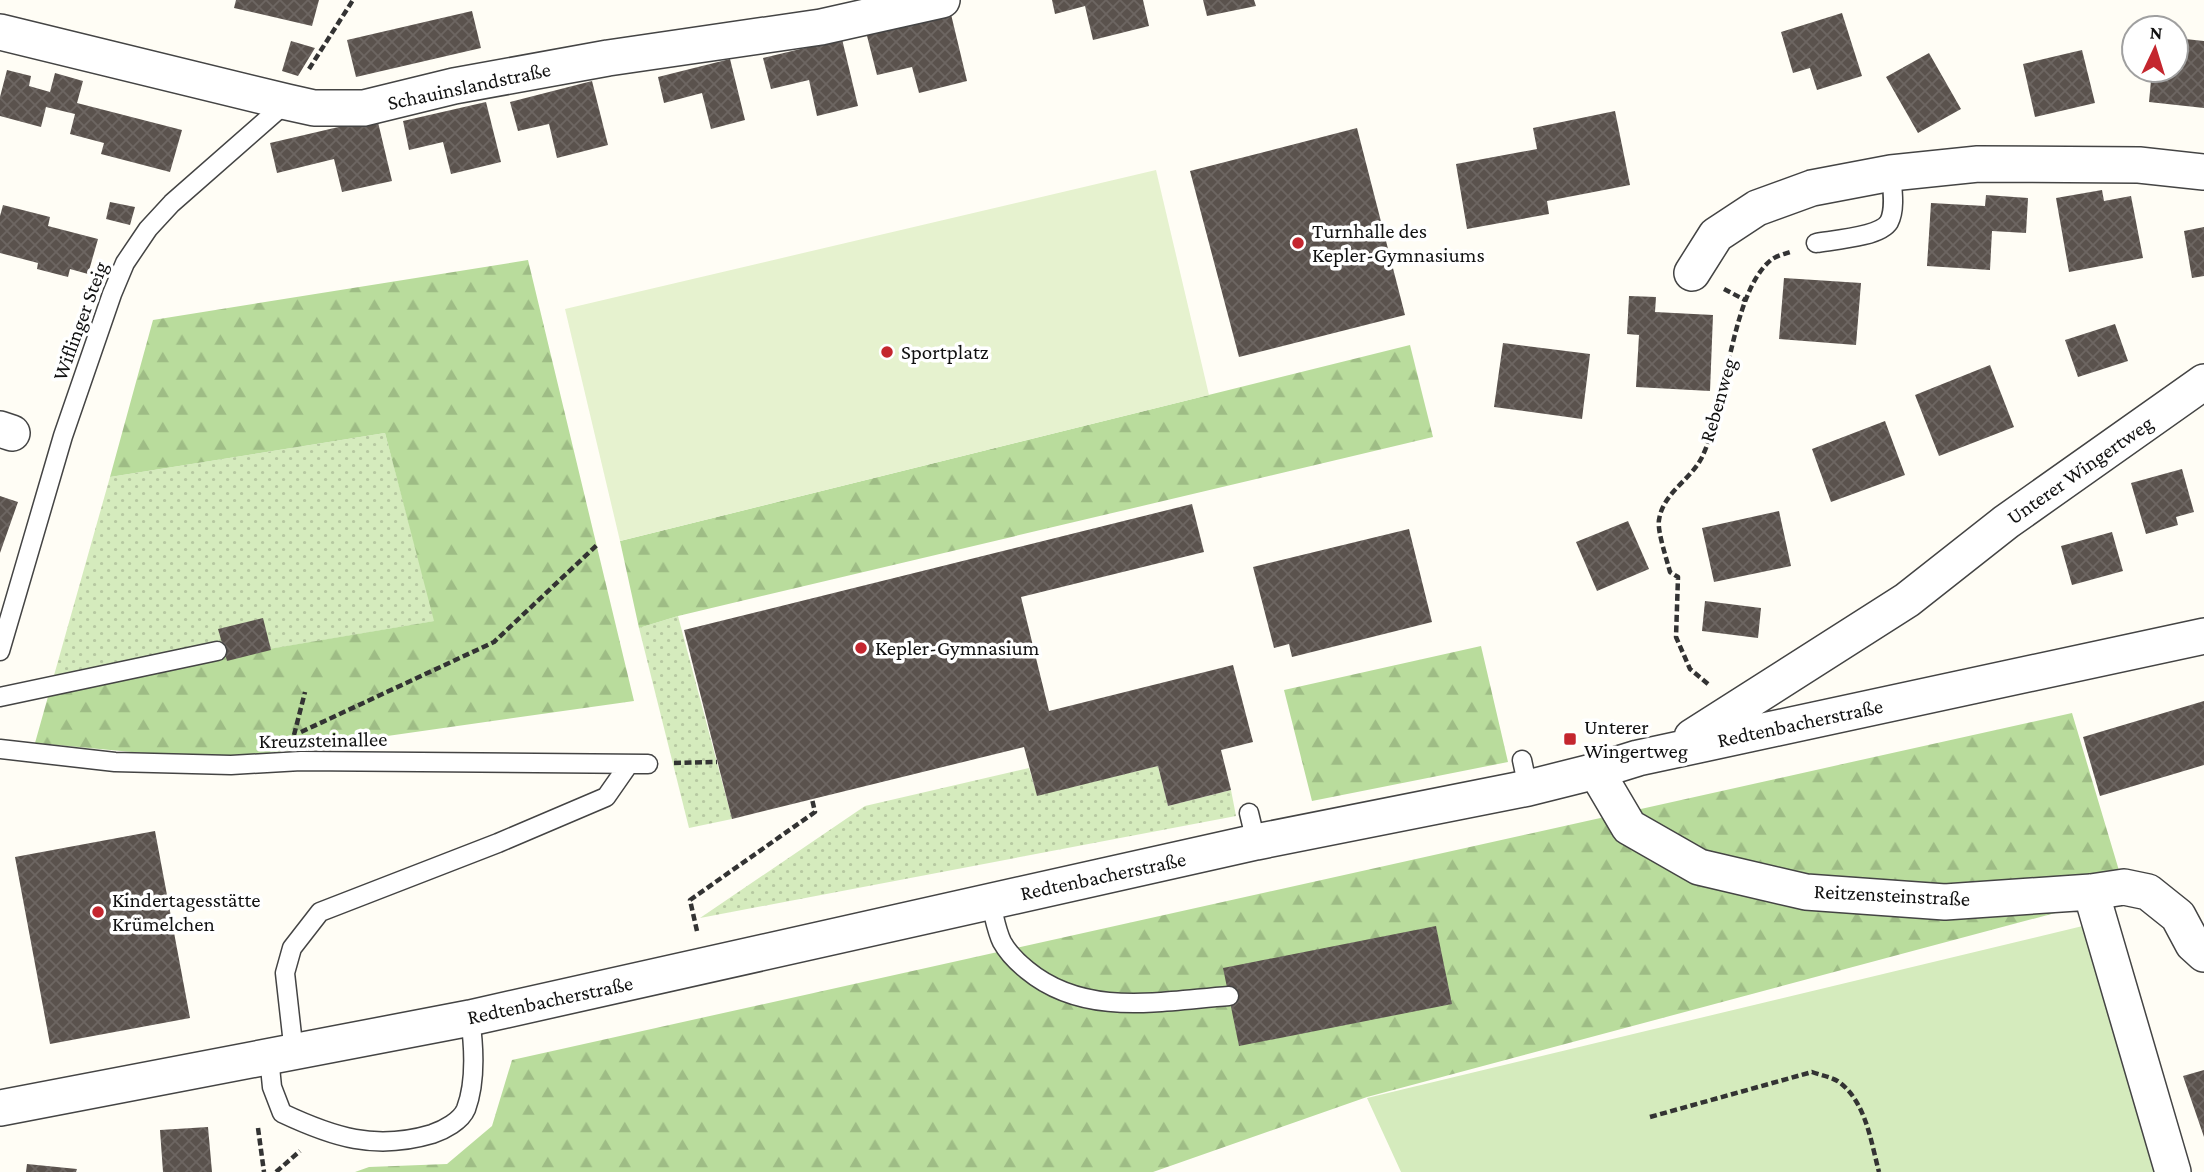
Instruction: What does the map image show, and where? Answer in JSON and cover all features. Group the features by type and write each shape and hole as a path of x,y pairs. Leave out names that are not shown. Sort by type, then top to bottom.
{"street":[{"name":"Schauinslandstraße","path":"0,32 314,108 364,108 467,83 661,50 821,27 942,0"},
{"path":"1692,273 1716,235 1758,208 1812,188 1891,173 1978,164 2140,165 2204,172"},
{"name":"Unterer Wingertweg","path":"1639,758 1672,748 1707,729 1907,600 2006,522 2204,382"},
{"name":"Redtenbacherstraße","path":"0,1108 470,1018 990,901 1253,827 1525,774 1596,771 1639,758 2204,636"},
{"name":"Reitzensteinstraße","path":"1596,771 1629,827 1699,867 1806,892 1945,902 2091,892 2124,887 2148,892 2178,916 2193,944 2204,954"},
{"path":"2091,892 2173,1172"}],"lane":[{"name":"Wiflinger Steig","path":"0,651 37,531 62,436 111,294 125,263 148,229 172,203 287,102"},
{"path":"1816,243 1876,232 1888,223 1893,208 1891,173"},
{"path":"0,696 217,651"},
{"name":"Kreuzsteinallee","path":"0,749 115,762 231,765 301,761 648,764"},
{"path":"470,1018 474,1039 474,1066 465,1111 444,1130 408,1141 363,1141 322,1132 282,1113 272,1087 281,1055 286,967 292,948 320,912 498,844 606,797 629,764"},
{"path":"990,901 1001,940 1010,954 1037,978 1075,996 1103,1003 1148,1004 1229,996"}],"path":[{"path":"287,102 353,0"},
{"name":"Rebenweg","path":"1756,696 1713,688 1690,669 1676,637 1678,577 1670,572 1658,521 1669,496 1700,462 1712,431 1745,300 1757,275 1772,258 1816,243"},
{"path":"305,692 294,735 494,642 597,545"},
{"path":"648,764 717,762"},
{"path":"690,900 815,813 812,799"},
{"path":"1650,1117 1812,1072 1838,1082 1856,1103 1871,1132 1879,1172"}],"green space":[{"name":"Sportplatz","path":"1156,170 1209,395 620,541 565,309"},
{"path":"528,260 634,701 218,760 35,743 51,686 434,621 385,433 110,477 153,320"},
{"path":"1410,345 1433,437 678,616 639,628 620,541"},
{"path":"385,433 435,621 51,686 110,477"},
{"path":"678,616 732,819 689,828 639,628"},
{"path":"1481,646 1508,762 1312,801 1284,690"},
{"path":"2072,713 2126,894 1367,1097 1153,1172 355,1172 369,1167 447,1164 492,1126 512,1060"},
{"path":"1158,766 1168,806 1231,790 1236,816 700,918 865,806 1029,768 1037,795"},
{"path":"2091,924 2168,1172 1401,1172 1367,1098"}],"building":[{"path":"236,0 319,0 312,26 234,8"},
{"path":"1052,0 1143,0 1149,26 1093,40 1085,6 1055,14"},
{"path":"1203,0 1254,0 1256,6 1207,16"},
{"path":"950,10 967,81 919,93 912,67 877,75 866,32"},
{"path":"472,11 481,48 356,77 347,40"},
{"path":"1842,13 1862,76 1817,90 1810,68 1793,73 1781,32"},
{"path":"842,39 858,106 817,116 809,80 771,89 763,58"},
{"path":"2190,40 2204,41 2204,108 2149,102 2151,84 2190,84"},
{"path":"291,41 315,48 298,76 282,71"},
{"path":"2082,50 2095,103 2035,117 2023,64"},
{"path":"1929,53 1961,109 1918,133 1886,77"},
{"path":"730,59 745,120 711,129 702,93 664,103 658,77"},
{"path":"7,70 31,76 29,86 50,92 55,73 83,81 77,103 182,130 170,172 101,154 104,143 70,134 75,114 46,107 41,127 0,116 0,97"},
{"path":"592,81 608,145 557,158 549,124 518,131 510,102"},
{"path":"486,102 501,162 451,174 443,142 409,150 403,121"},
{"path":"1615,111 1630,185 1547,201 1549,214 1467,229 1456,164 1537,149 1533,128"},
{"path":"377,118 392,181 342,192 334,159 277,173 270,143"},
{"name":"Turnhalle des Kepler-Gymnasiums","path":"1357,128 1405,315 1239,357 1190,171"},
{"path":"2102,190 2104,201 2131,196 2143,258 2069,272 2056,198"},
{"path":"1986,195 2028,198 2026,233 1992,231 1990,270 1927,266 1931,203 1985,206"},
{"path":"110,202 135,207 130,225 106,219"},
{"path":"3,205 50,217 48,226 98,239 88,274 70,269 68,277 37,269 38,263 0,253 0,216"},
{"path":"2204,227 2204,276 2192,278 2184,231"},
{"path":"1784,278 1861,283 1856,345 1779,339"},
{"path":"1629,296 1656,297 1655,312 1713,315 1710,391 1636,387 1639,335 1627,334"},
{"path":"2115,324 2128,361 2078,377 2065,340"},
{"path":"1503,343 1590,354 1582,419 1494,407"},
{"path":"1990,365 2014,427 1939,456 1915,395"},
{"path":"1885,421 1905,475 1831,502 1812,449"},
{"path":"2182,469 2194,512 2176,517 2178,525 2146,534 2131,483"},
{"path":"0,496 18,502 0,553"},
{"name":"Kepler-Gymnasium","path":"1192,504 1204,552 1021,597 1049,711 1233,665 1253,742 1221,750 1231,790 1168,806 1158,766 1037,796 1024,747 732,819 684,630"},
{"path":"1779,511 1791,566 1714,582 1702,528"},
{"path":"1628,521 1649,569 1597,591 1576,542"},
{"path":"1409,529 1432,622 1292,657 1289,644 1274,648 1253,567"},
{"path":"2112,532 2123,571 2072,585 2061,546"},
{"path":"1705,601 1761,608 1758,638 1702,631"},
{"path":"263,618 271,650 227,661 218,629"},
{"path":"2204,701 2204,765 2100,796 2083,737"},
{"name":"Kindertagesstätte Krümelchen","path":"155,831 190,1018 50,1044 15,857"},
{"path":"1436,926 1452,1004 1239,1046 1223,968"},
{"path":"2204,1070 2204,1137 2183,1076"},
{"path":"208,1127 212,1172 163,1172 160,1130"},
{"path":"27,1164 77,1169 76,1172 26,1172"}],"place":[{"name":"Turnhalle des Kepler-Gymnasiums","path":"1298,243"},
{"name":"Sportplatz","path":"887,352"},
{"name":"Kepler-Gymnasium","path":"861,648"},
{"name":"Unterer Wingertweg","path":"1570,739"},
{"name":"Kindertagesstätte Krümelchen","path":"98,912"}]}
